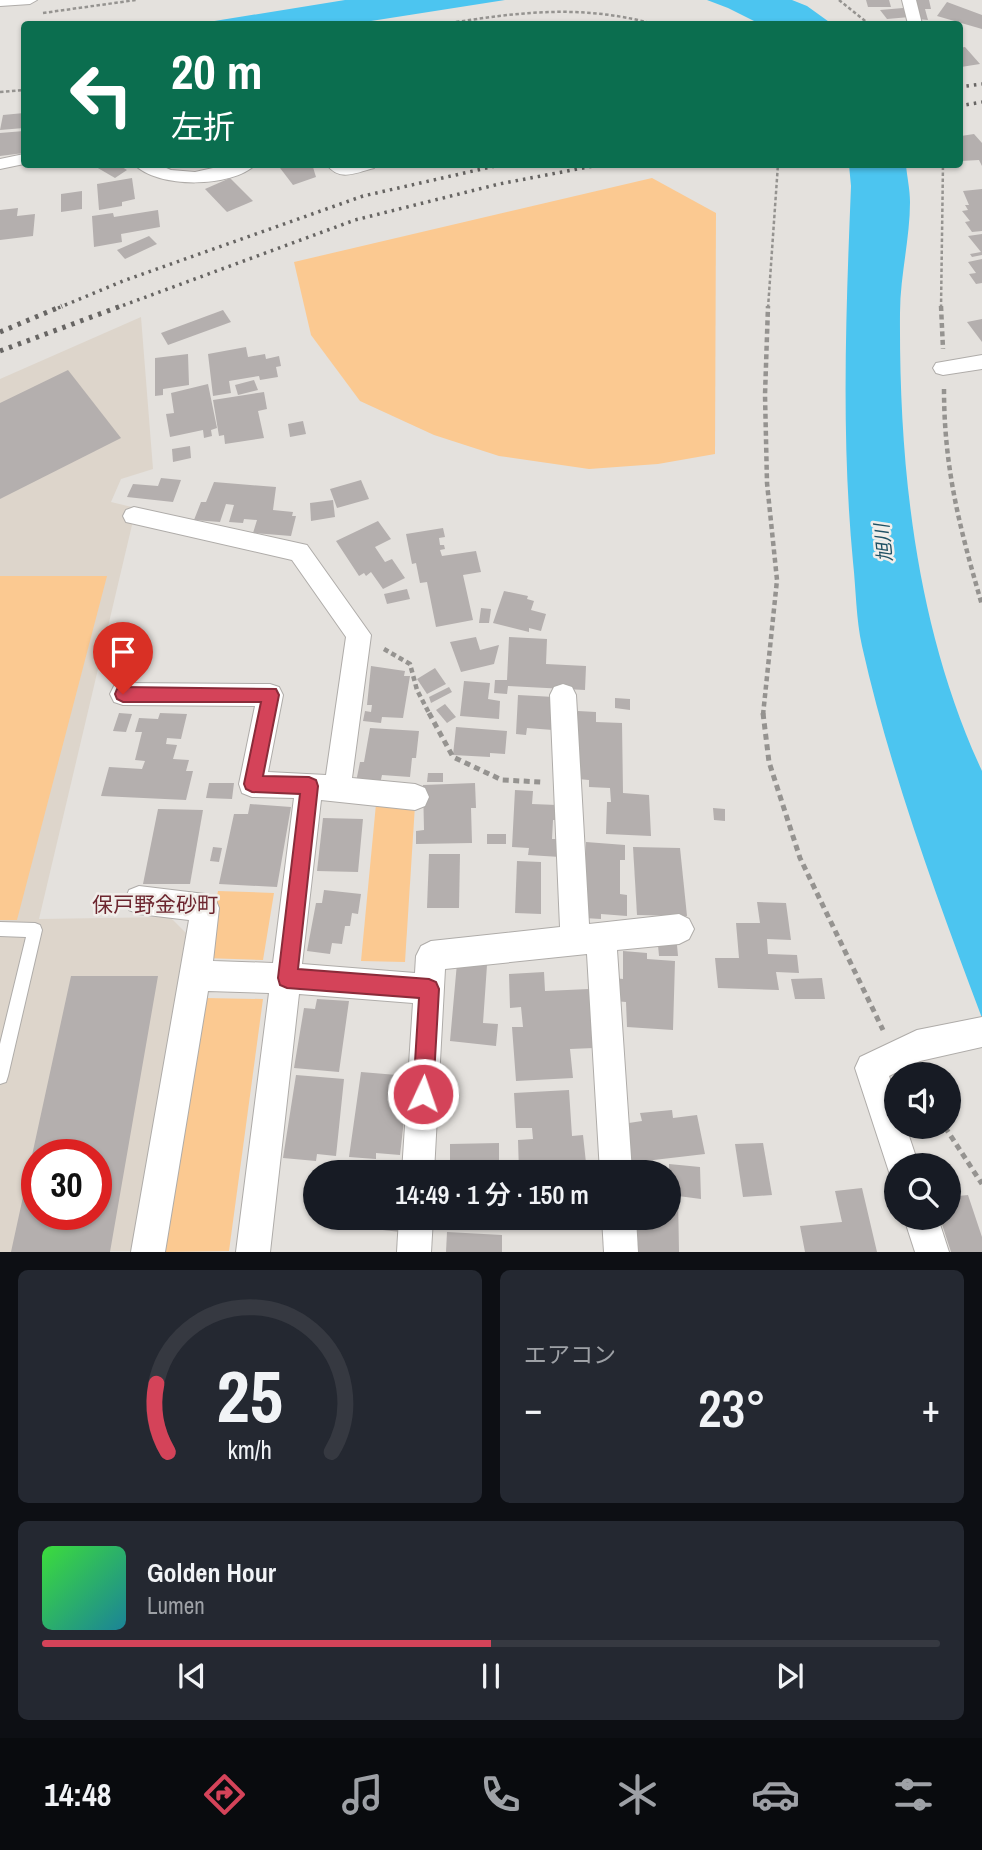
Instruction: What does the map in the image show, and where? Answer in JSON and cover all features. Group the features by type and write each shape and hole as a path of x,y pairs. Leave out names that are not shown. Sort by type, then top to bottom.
{"street":[{"path":"0,2 30,0"},
{"path":"909,0 914,21"},
{"path":"0,164 21,160"},
{"path":"153,168 171,175 198,178 215,177 238,168"},
{"path":"943,368 982,362"},
{"path":"134,516 299,552 359,635 323,787 287,978 253,1251"},
{"path":"123,694 270,695 252,784 323,787 415,797"},
{"path":"563,695 567,784 615,1160"},
{"path":"139,900 205,908 196,976 148,1251"},
{"path":"419,1160 431,956 678,929"},
{"path":"196,976 287,978 429,989"},
{"path":"899,1153 871,1068 907,1050 982,1032"},
{"path":"414,1251 415,1230"},
{"path":"620,1230 621,1251"},
{"path":"924,1230 932,1251"}],"lane":[{"path":"0,929 35,930 0,1076"}],"path":[{"path":"42,13 135,0"},
{"path":"839,0 865,21"},
{"path":"465,21 556,8 600,11 642,21"},
{"path":"0,92 21,90"},
{"path":"778,168 769,263 765,395 767,483 777,580 763,716 769,762 800,858 879,1023 907,1050"},
{"path":"359,635 410,664 417,690 453,757 502,780 567,784"},
{"path":"953,1139 982,1184"}],"shaded area":[{"path":"652,178 716,213 715,454 658,464 589,469 499,456 434,435 360,401 311,335 294,262"},
{"path":"141,317 153,469 121,479 111,502 136,508 39,919 170,917 186,933 133,1251 0,1252 0,379"},
{"path":"0,576 107,576 17,920 0,920"},
{"path":"376,804 415,805 405,962 361,961"},
{"path":"218,891 274,893 263,960 205,958"},
{"path":"204,998 263,999 229,1251 162,1252"}],"water":[{"path":"345,0 505,0 371,21 215,21"},
{"path":"707,0 792,0 807,6 828,21 754,21"},
{"name":"旭川","path":"849,168 906,168 910,216 900,313 903,430 908,489 916,547 941,661 959,717 982,771 982,1018 900,787 860,636 849,515 846,421"}],"building":[{"path":"866,0 889,0 891,7 868,7"},
{"path":"913,0 929,0 931,9 925,9 928,20 918,19"},
{"path":"947,2 982,15 982,29 963,24 963,21 937,16"},
{"path":"903,8 910,17 887,19 880,10"},
{"path":"965,47 980,64 963,67"},
{"path":"21,113 21,128 0,130 3,115"},
{"path":"21,131 21,153 0,156 0,133"},
{"path":"974,134 982,143 982,166 979,160 963,161 963,136"},
{"path":"98,168 127,170 115,178"},
{"path":"280,168 313,168 316,177 293,185"},
{"path":"132,178 135,199 122,202 122,206 99,210 97,184"},
{"path":"230,178 253,201 227,212 205,189"},
{"path":"982,189 982,231 972,232 965,222 970,221 962,211 968,210 965,205 969,205 963,191"},
{"path":"82,191 82,209 61,212 61,194"},
{"path":"18,208 17,216 35,214 33,236 0,240 0,210"},
{"path":"158,210 160,227 121,234 122,242 94,247 92,216 113,213 114,217"},
{"path":"982,234 982,255 972,257 970,254 981,252 968,236"},
{"path":"149,236 157,244 125,259 117,250"},
{"path":"982,259 982,283 976,284 969,274 976,273 968,262"},
{"path":"223,310 231,322 168,345 161,333"},
{"path":"982,319 982,342 967,322"},
{"path":"246,347 248,357 265,354 266,359 279,356 281,366 276,367 278,377 260,380 259,376 229,381 231,393 213,396 208,354"},
{"path":"188,354 189,385 163,389 163,395 155,396 155,358"},
{"path":"68,370 121,438 0,499 0,403"},
{"path":"254,380 258,390 238,395 235,385"},
{"path":"208,384 217,428 211,430 212,436 204,438 203,430 170,437 166,414 174,413 171,393"},
{"path":"264,392 267,409 258,411 264,438 225,444 224,435 219,436 213,400"},
{"path":"303,421 306,434 290,437 288,424"},
{"path":"190,446 191,458 173,462 172,449"},
{"path":"161,478 181,480 173,502 127,497 133,484 158,486"},
{"path":"361,480 369,499 337,508 330,489"},
{"path":"214,482 276,487 273,510 293,512 292,516 296,516 291,536 253,533 257,520 229,522 234,505 226,504 220,522 194,520 201,502 206,502"},
{"path":"333,500 335,517 311,521 310,503"},
{"path":"378,521 391,539 375,547 385,562 392,559 405,578 383,589 371,572 366,576 364,573 359,576 336,541"},
{"path":"443,528 445,537 439,538 440,545 444,545 445,549 440,550 442,556 476,551 481,572 463,575 473,620 436,627 427,582 420,583 416,563 412,564 406,534"},
{"path":"407,589 410,599 387,604 384,594"},
{"path":"504,591 528,596 527,599 534,601 531,610 546,614 541,631 529,628 529,632 493,623"},
{"path":"481,608 491,609 489,623 479,623"},
{"path":"476,637 480,650 499,645 494,664 461,672 450,642"},
{"path":"509,637 547,639 546,664 586,666 585,690 508,686 507,694 494,693 495,680 507,680"},
{"path":"371,666 405,671 404,676 410,676 403,718 382,717 381,723 363,721 365,711 371,712 372,705 367,705"},
{"path":"435,668 446,684 427,694 417,679"},
{"path":"464,681 490,683 488,699 500,701 499,719 460,716"},
{"path":"449,687 452,692 431,703 429,697"},
{"path":"518,695 554,697 553,730 527,728 526,735 516,734"},
{"path":"615,698 630,699 630,710 615,708"},
{"path":"445,704 456,717 447,723 436,710"},
{"path":"578,711 596,712 596,722 622,723 623,793 649,795 651,836 606,834 607,802 611,802 610,788 589,787 589,780 578,779"},
{"path":"119,713 132,714 126,732 113,731"},
{"path":"160,713 187,714 181,739 167,738 166,744 177,745 173,759 189,760 186,771 193,771 186,800 101,796 109,767 142,769 145,761 135,760 142,732 135,732 139,718 158,719"},
{"path":"456,727 507,731 505,754 490,753 490,757 453,755"},
{"path":"370,728 419,731 416,758 412,758 410,777 382,775 380,784 356,782 360,762 364,762"},
{"path":"428,773 443,773 443,782 427,782"},
{"path":"209,783 234,783 232,799 206,798"},
{"path":"475,783 476,808 471,808 472,843 416,844 416,831 424,830 423,785"},
{"path":"515,790 533,791 532,804 557,805 557,820 553,820 552,839 561,839 560,857 528,855 529,848 512,847"},
{"path":"250,804 291,807 277,887 219,884 234,814 248,814"},
{"path":"713,808 725,809 725,821 714,820"},
{"path":"158,809 203,810 190,884 143,884"},
{"path":"323,818 363,819 358,872 317,871"},
{"path":"487,834 506,834 506,844 487,844"},
{"path":"586,842 625,845 625,860 620,860 620,894 627,895 627,916 601,914 601,919 584,918"},
{"path":"213,847 222,848 219,862 210,861"},
{"path":"633,847 680,848 687,916 637,915"},
{"path":"429,854 460,854 459,908 427,908"},
{"path":"517,861 541,862 541,914 515,913"},
{"path":"324,890 361,894 358,914 352,913 350,926 345,926 342,944 332,943 330,954 307,951 316,903 322,903"},
{"path":"757,902 786,903 791,940 767,939 768,954 797,955 799,973 776,972 779,990 718,988 715,958 739,958 736,923 760,923"},
{"path":"658,945 677,945 678,956 659,956"},
{"path":"623,951 647,953 647,959 675,961 673,1030 627,1027 626,1002 614,1001 614,978 623,979"},
{"path":"457,963 487,965 483,1023 498,1024 496,1046 450,1041"},
{"path":"544,972 545,991 589,989 594,1048 570,1049 573,1078 516,1081 512,1027 523,1027 521,1007 510,1008 509,974"},
{"path":"71,976 158,976 110,1252 11,1252 21,1206 21,1230 112,1230 112,1139 36,1139"},
{"path":"822,978 825,999 795,999 791,979"},
{"path":"317,999 349,1001 339,1072 294,1068 304,1008 315,1009"},
{"path":"361,1072 409,1076 400,1155 376,1153 376,1159 349,1157"},
{"path":"296,1075 344,1079 336,1156 317,1154 316,1160 283,1158"},
{"path":"569,1090 572,1136 583,1135 586,1160 519,1160 518,1140 533,1139 532,1128 516,1128 514,1093"},
{"path":"672,1110 673,1118 697,1115 705,1154 628,1160 622,1124 642,1121 640,1113"},
{"path":"499,1143 499,1160 450,1160 450,1144"},
{"path":"763,1143 772,1195 743,1197 735,1144"},
{"path":"681,1165 700,1167 701,1199 681,1196"},
{"path":"862,1188 877,1252 805,1252 800,1226 842,1222 835,1191"},
{"path":"968,1195 982,1237 982,1252 951,1252 944,1230 961,1230 961,1196"},
{"path":"629,1230 679,1230 679,1252 629,1252"},
{"path":"447,1232 502,1235 502,1252 446,1252"}],"railway":[{"path":"963,86 982,84"},
{"path":"963,105 982,102"},
{"path":"58,308 123,281 363,196 486,168"},
{"path":"116,308 355,220 499,184 583,168"},
{"path":"0,332 62,306"},
{"path":"0,351 121,306"}],"district":[{"name":"保戸野金砂町","path":"155,905"}],"route":[{"path":"123,694 270,695 252,784 309,786 287,978 429,989 423,1094"}]}
